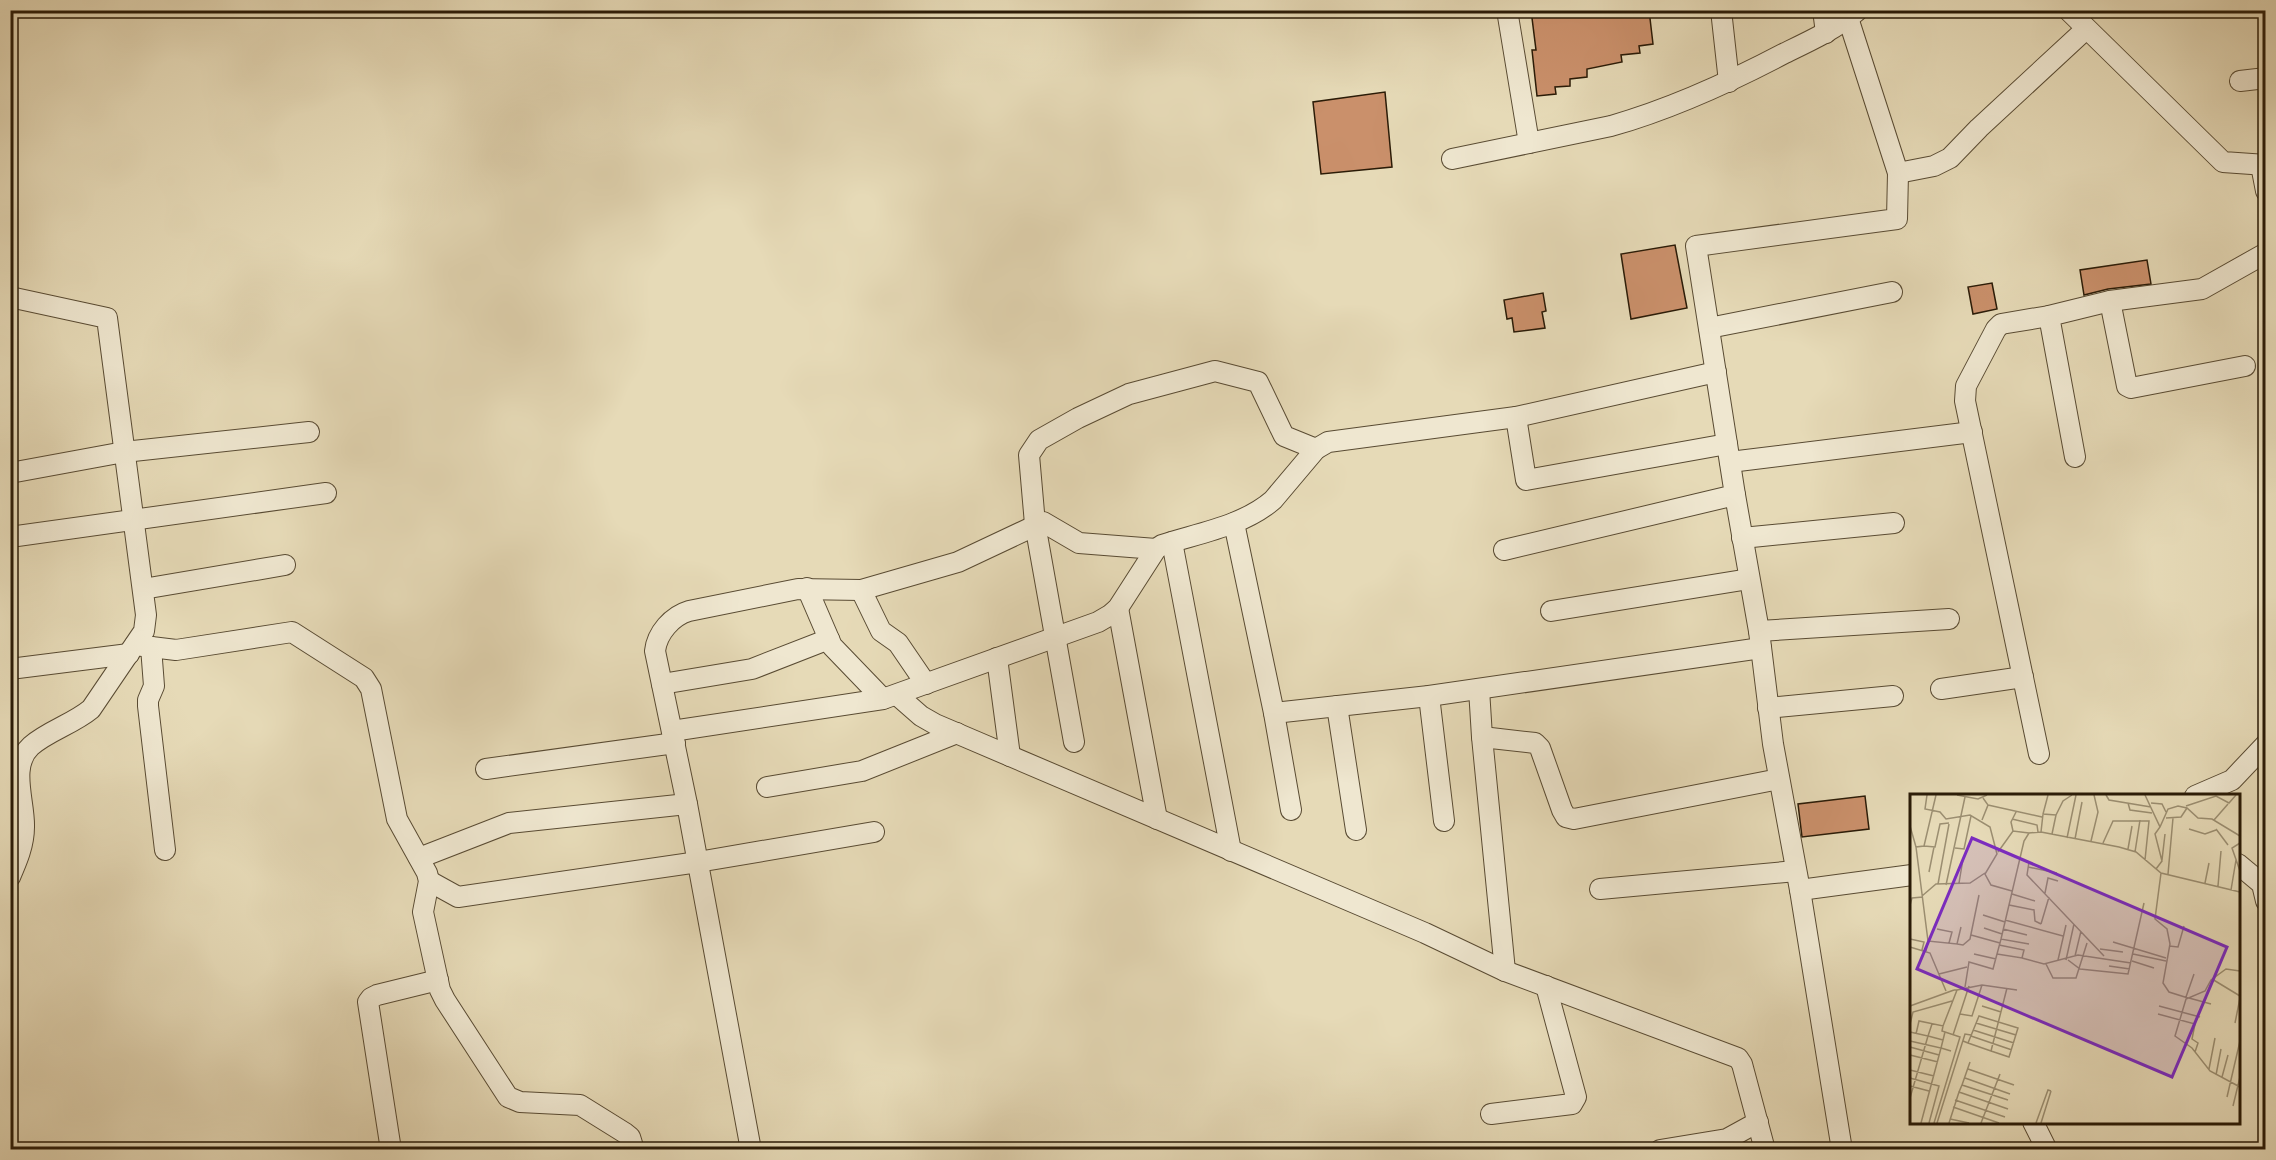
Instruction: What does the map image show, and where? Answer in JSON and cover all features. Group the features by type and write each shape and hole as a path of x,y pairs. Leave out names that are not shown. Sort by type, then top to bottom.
{"street":[{"path":"1507,10 1529,143"},
{"path":"1721,10 1729,82"},
{"path":"1823,10 1826,33"},
{"path":"2068,10 2223,162 2263,165 2265,191"},
{"path":"1452,159 1622,123 1729,82 1826,33 1853,14 1898,173 1897,219 1696,246 1760,640 1779,780 1800,890 1842,1149"},
{"path":"1898,173 1934,166 1950,158 1979,128 2086,29"},
{"path":"2240,81 2265,78"},
{"path":"2039,754 1965,392 1996,329 2001,324 2049,316 2110,301 2202,289 2265,253"},
{"path":"1709,328 1892,292"},
{"path":"10,297 107,318 146,624 138,649 91,709 82,717 32,745 25,753 20,772 23,841 12,871"},
{"path":"2110,301 2127,386 2131,388 2245,366"},
{"path":"2049,316 2075,457"},
{"path":"1074,742 1035,524 1029,455 1039,440 1078,418 1130,394 1215,371 1258,382 1284,436 1316,449"},
{"path":"751,1149 656,651 659,636 681,614 807,588 861,590 958,562 1043,522 1079,543 1164,545 1234,522 1265,507 1316,449 1338,439 1516,417 1716,372"},
{"path":"1516,417 1526,480 1729,453 1972,432"},
{"path":"10,473 124,452 309,432"},
{"path":"10,537 326,493"},
{"path":"1504,550 1735,495"},
{"path":"1234,522 1292,810"},
{"path":"1742,538 1893,523"},
{"path":"486,769 890,697 1098,622 1118,608 1164,545"},
{"path":"1164,545 1232,850"},
{"path":"143,589 285,565"},
{"path":"1551,611 1749,579"},
{"path":"807,588 832,646 890,697 921,716 1425,933 1505,971 1738,1058 1742,1064 1766,1149"},
{"path":"861,590 881,631 897,643 926,684"},
{"path":"1118,608 1157,819"},
{"path":"1274,713 1479,689 1760,640 1949,619"},
{"path":"10,669 138,649 176,650 292,632 364,678 370,689 397,819 429,881 423,912 438,980 445,1000 508,1096 520,1102 580,1105 630,1137 634,1149"},
{"path":"662,684 752,669 829,639"},
{"path":"138,649 154,686 148,706 165,850"},
{"path":"997,658 1010,756"},
{"path":"1941,689 2023,676"},
{"path":"1479,689 1505,971"},
{"path":"1429,696 1444,821"},
{"path":"1768,708 1893,696"},
{"path":"1336,706 1356,830"},
{"path":"767,787 869,770 957,733"},
{"path":"1482,737 1535,743 1540,748 1562,810 1566,817 1574,819 1779,780"},
{"path":"2200,794 2233,788 2265,744"},
{"path":"419,858 509,823 687,804"},
{"path":"429,881 458,897 698,862 874,832"},
{"path":"2240,866 2262,884 2265,901"},
{"path":"1600,889 1796,871"},
{"path":"1800,890 1910,875"},
{"path":"391,1149 368,1002 377,995 438,980"},
{"path":"1491,1114 1572,1104 1575,1101 1576,1097 1546,986"},
{"path":"1660,1149 1727,1140 1758,1122"}],"building":[{"path":"1531,10 1649,10 1653,44 1639,46 1640,53 1621,55 1622,62 1587,69 1587,77 1570,79 1570,86 1555,87 1556,94 1537,96 1532,50 1536,50"},
{"path":"1385,92 1392,167 1321,174 1313,102"},
{"path":"1675,245 1687,308 1631,319 1621,254"},
{"path":"2147,260 2151,284 2108,289 2084,295 2080,270"},
{"path":"1992,283 1997,309 1973,314 1968,287"},
{"path":"1543,293 1546,311 1542,312 1545,328 1514,332 1512,318 1507,319 1504,300"},
{"path":"1865,796 1869,829 1802,837 1798,804"}]}
